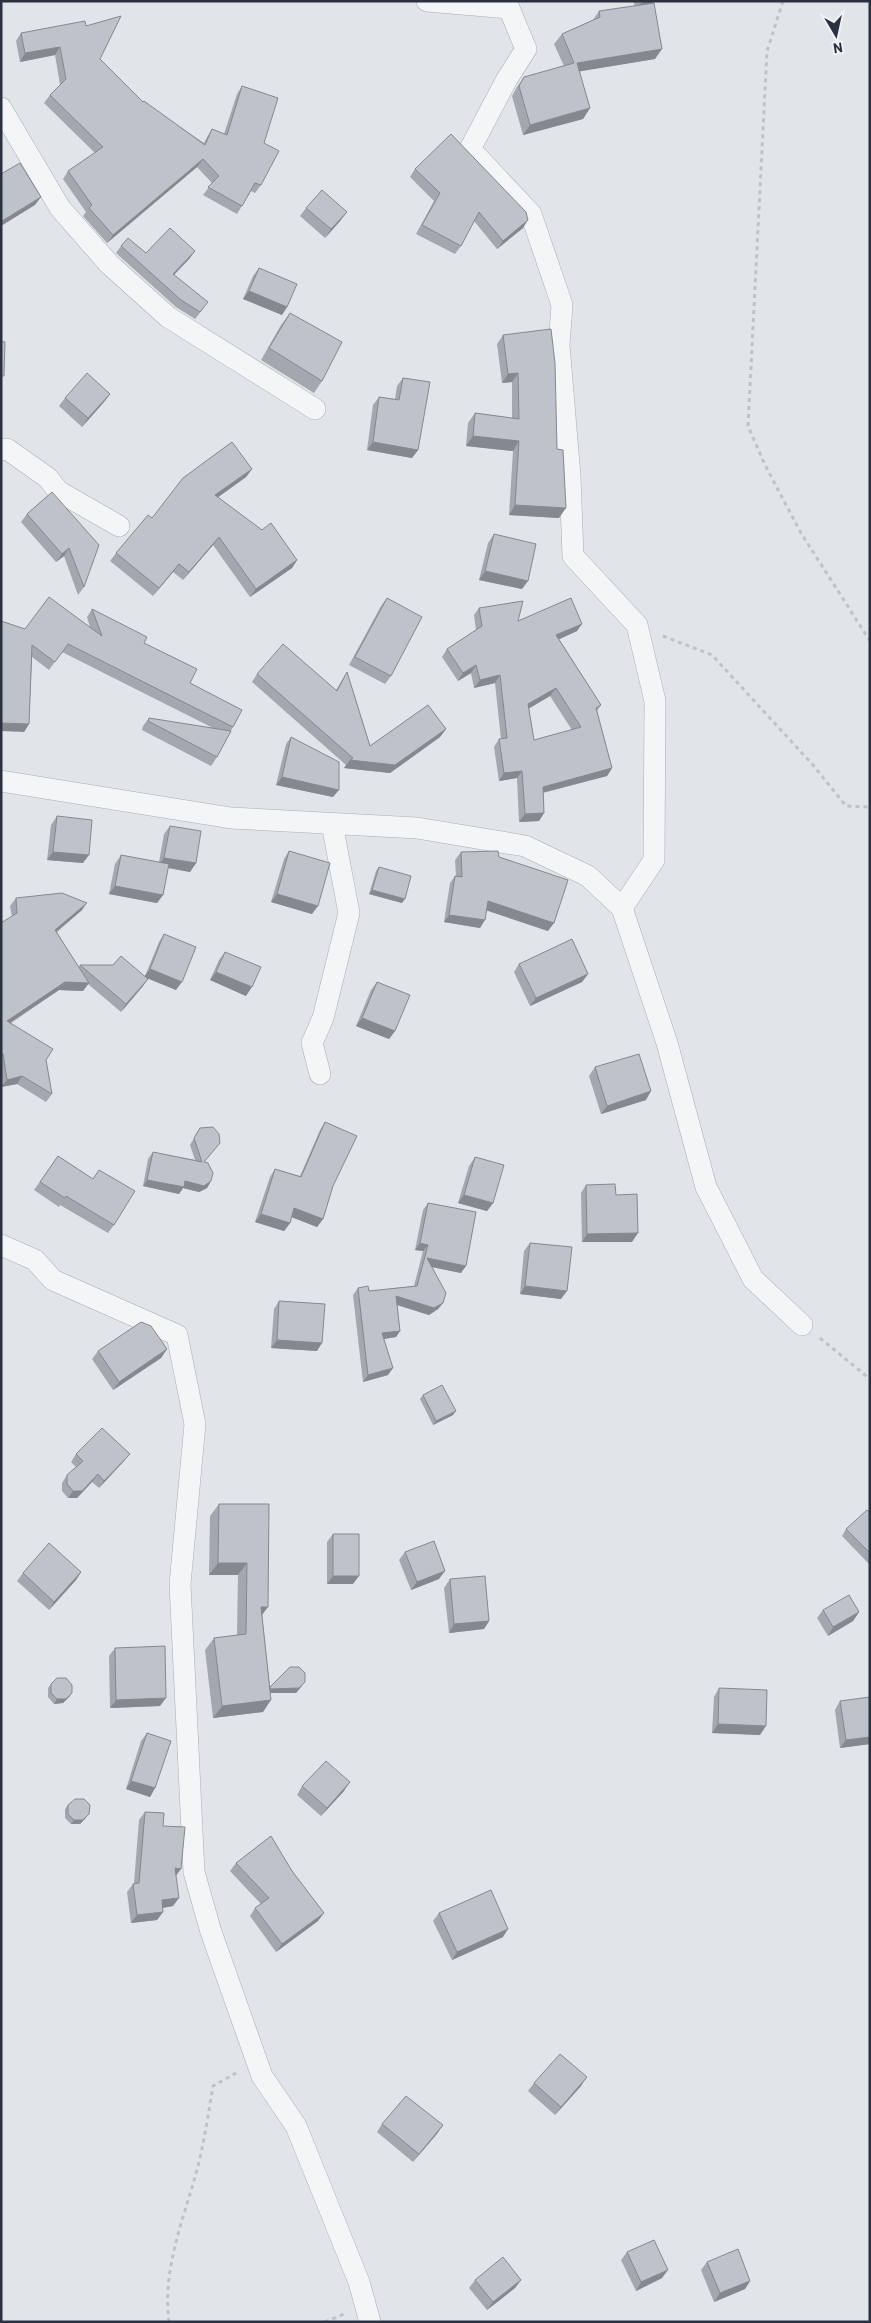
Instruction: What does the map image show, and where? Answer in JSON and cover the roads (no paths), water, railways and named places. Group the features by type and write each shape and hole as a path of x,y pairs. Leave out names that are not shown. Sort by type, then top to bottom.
{"street":[{"path":"427,1 509,8 526,50 507,79 470,149 532,214 562,305 559,345 570,476 573,556 637,625 655,701 654,860 622,908"},
{"path":"1,108 60,208 108,264 168,317 315,409"},
{"path":"1,450 7,449 48,478 58,492 119,526"},
{"path":"1,781 231,818 417,828 525,846 588,876 622,908 667,1043 706,1187 752,1279 802,1325"},
{"path":"320,1074 312,1042 323,1018 349,913 332,824"},
{"path":"1,1245 35,1260 53,1280 177,1335 195,1424 180,1584 194,1872 211,1932 256,2061 262,2076 296,2126 359,2282 370,2322"}]}
